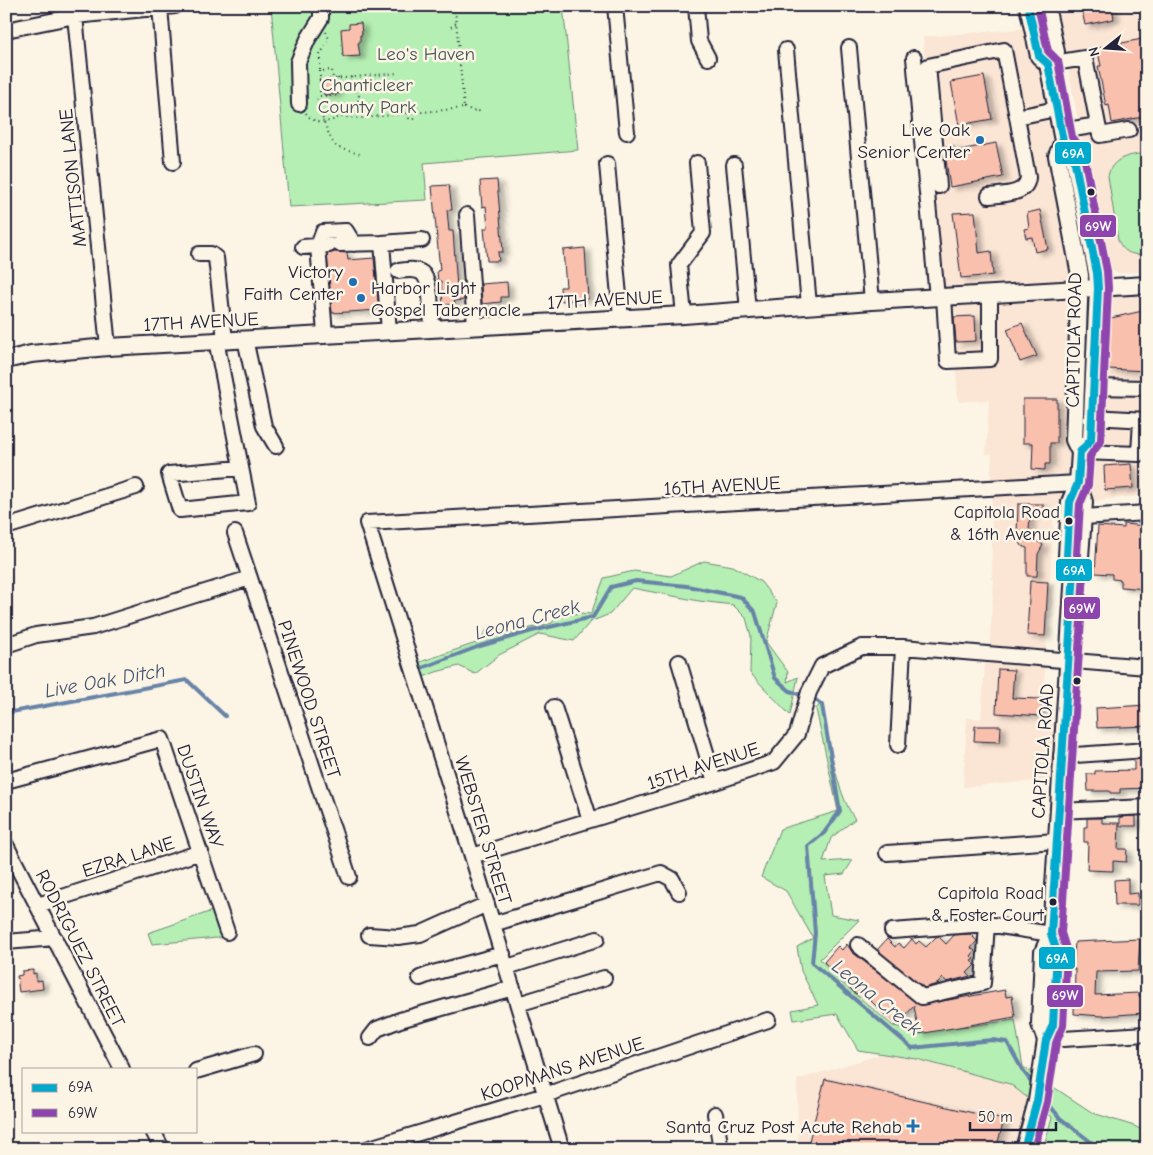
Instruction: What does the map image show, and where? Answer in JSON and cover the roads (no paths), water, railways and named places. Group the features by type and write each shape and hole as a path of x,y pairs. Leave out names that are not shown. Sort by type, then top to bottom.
{"main road":[{"name":"CAPITOLA ROAD","path":"1028,6 1039,56 1048,64 1062,136 1074,153 1097,273 1098,288 1091,440 1080,452"},
{"name":"CAPITOLA ROAD","path":"1046,6 1056,52 1048,64"},
{"name":"CAPITOLA ROAD","path":"1062,136 1057,156 1080,275 1074,440 1080,452 1078,484 1070,502 1067,556 1074,571"},
{"name":"17TH AVENUE","path":"6,360 31,354 108,347 684,315 809,305 1147,285"},
{"name":"CAPITOLA ROAD","path":"1024,1149 1037,1101 1046,1040 1053,1025 1057,952 1051,934 1061,756 1074,571 1080,557 1084,502 1078,484"}],"street":[{"path":"6,30 74,11 176,6"},
{"path":"299,104 298,62 308,39 321,18 321,6"},
{"path":"615,6 627,132"},
{"path":"696,6 699,40 708,58"},
{"path":"160,7 173,162"},
{"name":"MATTISON LANE","path":"74,11 108,347"},
{"path":"850,48 872,301"},
{"path":"786,50 809,305"},
{"path":"939,186 928,66 1004,50 1028,183 1024,189 1017,192 989,196"},
{"path":"914,58 948,361 990,359 990,294"},
{"path":"1048,64 1085,58 1100,135 1129,130"},
{"path":"1017,116 1056,109"},
{"path":"1062,136 1098,125"},
{"path":"684,315 679,265 703,233 697,162"},
{"path":"607,164 621,318"},
{"path":"734,165 748,310"},
{"path":"467,216 475,326"},
{"path":"325,334 329,245 323,232 346,232 354,244"},
{"path":"303,247 422,240"},
{"path":"382,243 389,331"},
{"path":"199,254 211,254 216,258 221,340 248,503 180,510 169,474 241,468"},
{"path":"398,271 416,271 422,274 428,282 432,328"},
{"path":"245,339 264,426 276,446"},
{"path":"1094,386 1147,388"},
{"path":"1080,452 1139,454 1144,420 1092,418"},
{"name":"16TH AVENUE","path":"367,523 1078,484"},
{"path":"6,528 136,486"},
{"path":"1083,517 1147,512"},
{"name":"WEBSTER STREET","path":"367,523 562,1149"},
{"name":"PINEWOOD STREET","path":"235,533 349,878"},
{"path":"6,644 36,635 93,627 250,578"},
{"name":"15TH AVENUE","path":"472,856 715,782 774,762 797,734 809,692 822,666 862,647 903,647 1068,659 1147,667"},
{"path":"898,745 903,647"},
{"path":"679,662 715,782"},
{"path":"554,707 590,820"},
{"name":"DUSTIN WAY","path":"6,781 162,739 227,932"},
{"path":"1061,756 1147,750"},
{"path":"1058,811 1147,807"},
{"path":"887,853 1056,841"},
{"name":"RODRIGUEZ STREET","path":"6,845 121,1068"},
{"name":"EZRA LANE","path":"38,905 201,852"},
{"path":"493,924 661,873 672,879 680,892"},
{"path":"369,935 398,937 420,934 487,904"},
{"path":"892,931 987,924 1051,934"},
{"path":"858,945 922,997 983,984 987,924"},
{"path":"6,942 55,938"},
{"path":"420,978 433,973 505,961 597,939"},
{"path":"518,1004 604,978"},
{"path":"370,1038 377,1029 400,1020 513,988"},
{"name":"KOOPMANS AVENUE","path":"366,1149 545,1095 768,1020"},
{"path":"1046,1040 1147,1034"},
{"path":"198,1070 254,1054"},
{"path":"715,1114 721,1149"},
{"path":"154,1132 162,1149"}],"waterway":[{"name":"Leona Creek","path":"419,669 480,646 532,631 593,617 611,587 636,581 687,586 741,597 755,612 775,678 790,691 817,701 822,705 840,811 824,833 808,846 815,933 812,963 912,1048 992,1040 1007,1042 1023,1071 1034,1085"},
{"name":"Live Oak Ditch","path":"6,713 187,680 225,716"},
{"name":"Leona Creek","path":"1043,1097 1060,1118 1100,1149"}],"place":[{"name":"Live Oak Senior Center","path":"980,140"},
{"name":"Victory Faith Center","path":"353,282"},
{"name":"Harbor Light Gospel Tabernacle","path":"361,298"},
{"name":"Capitola Road & 16th Avenue","path":"1069,521"},
{"name":"Capitola Road & Foster Court","path":"1053,902"},
{"name":"Santa Cruz Post Acute Rehab","path":"913,1126"}],"park label":[{"name":"Leo's Haven","path":"426,53"},
{"name":"Chanticleer County Park","path":"367,95"}]}
